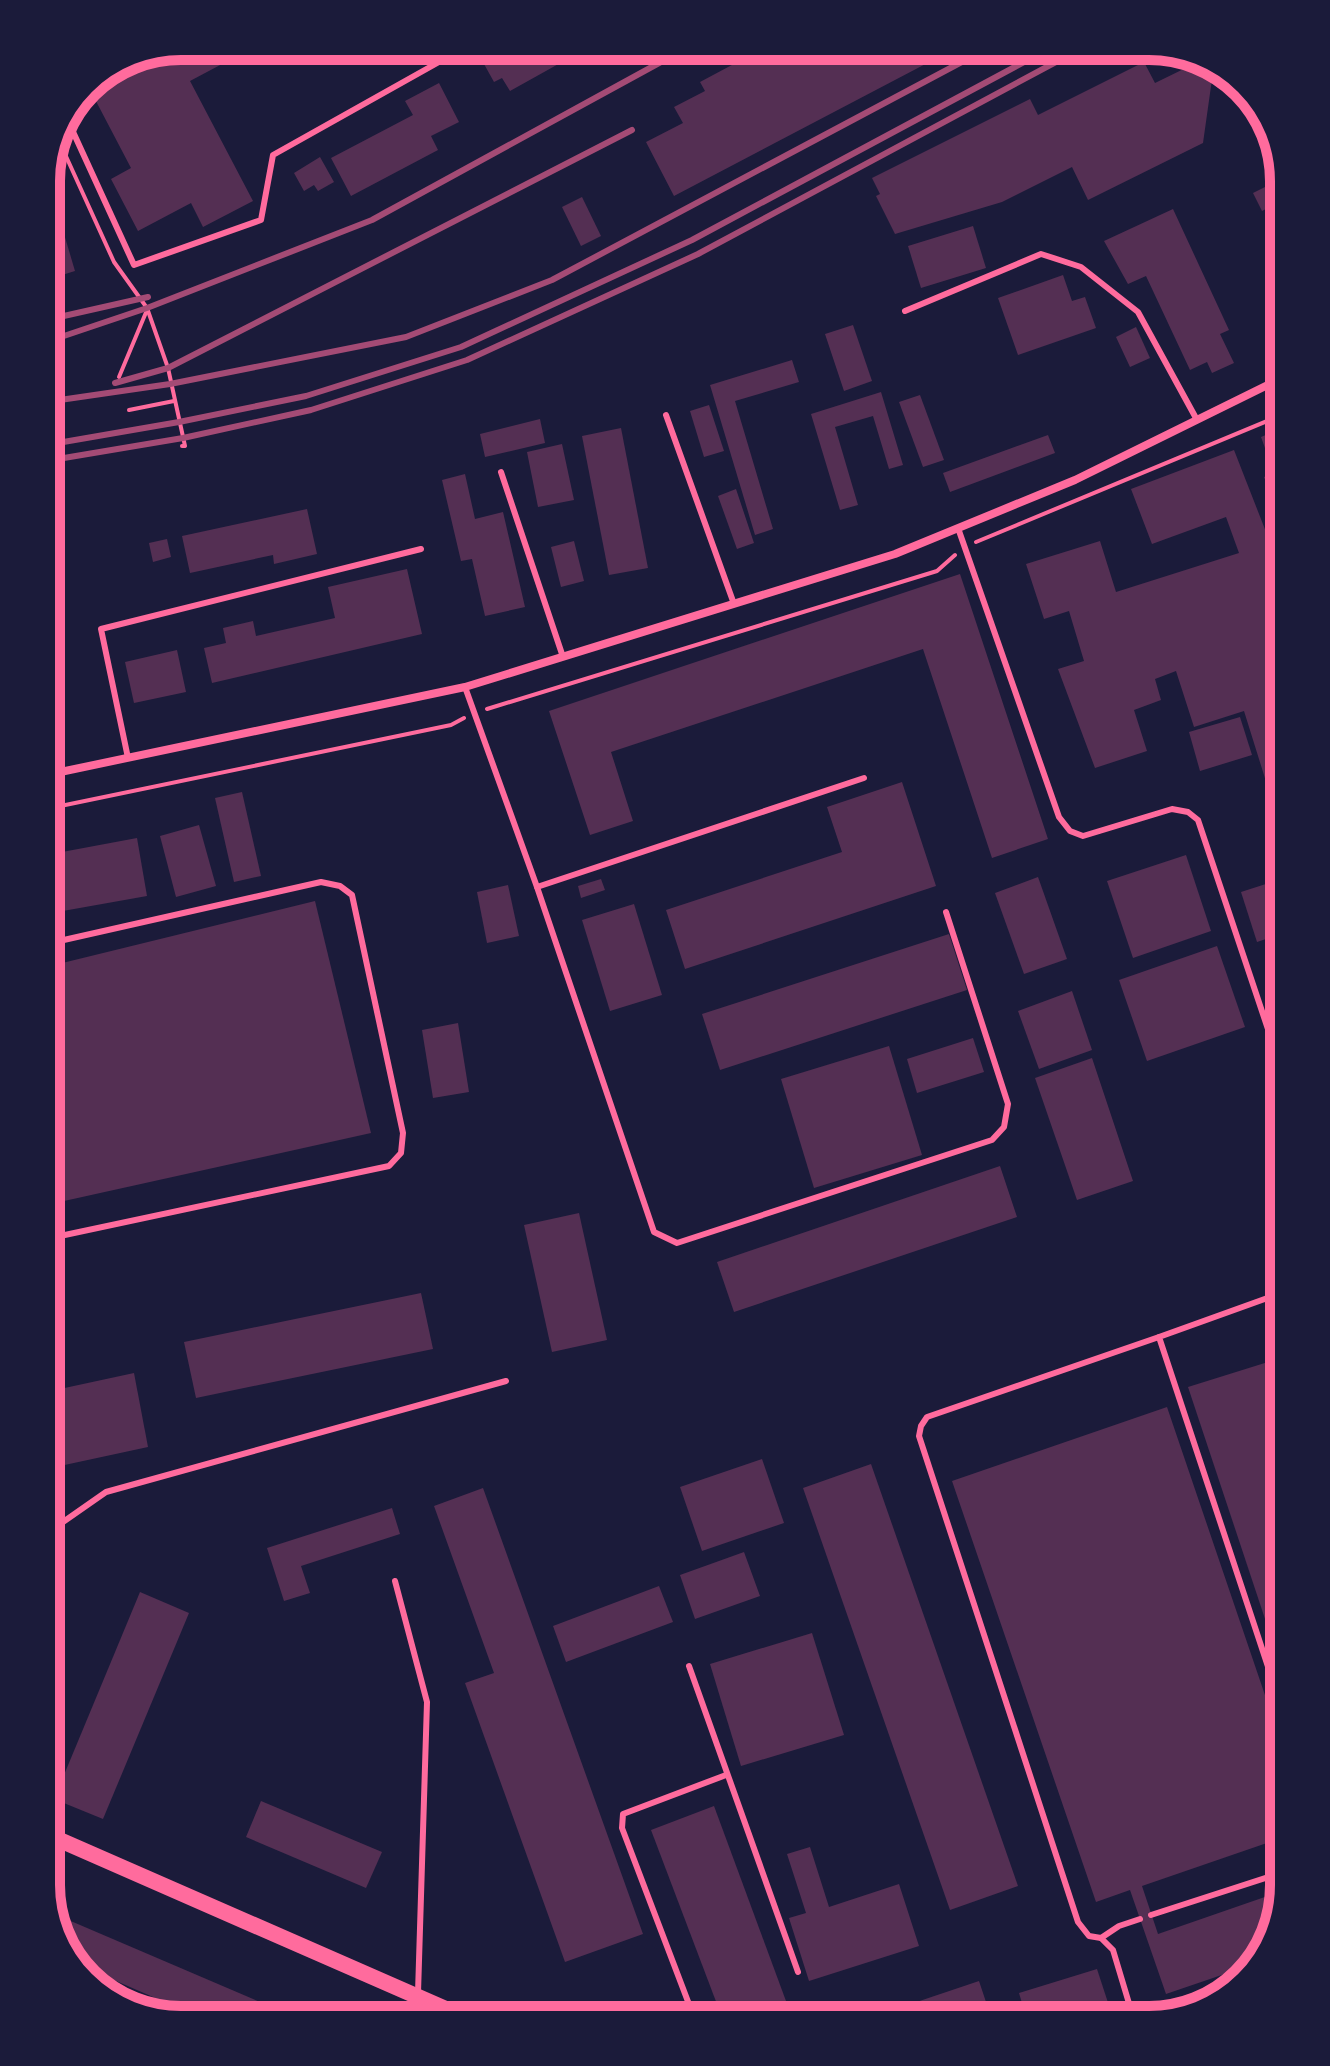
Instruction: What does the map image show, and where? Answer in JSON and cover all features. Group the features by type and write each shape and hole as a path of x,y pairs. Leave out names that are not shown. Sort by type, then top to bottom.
{"main road":[{"path":"60,1840 436,2006"}],"street":[{"path":"60,772 465,687 895,554 1075,480 1270,384"},
{"path":"418,1999 418,2006"}],"lane":[{"path":"72,129 134,265 261,220 273,155 443,60"},
{"path":"905,311 1041,254 1081,267 1138,312 1197,420"},
{"path":"666,415 734,604"},
{"path":"501,472 563,657"},
{"path":"958,528 1059,817 1070,831 1083,836 1172,809 1188,812 1198,820 1270,1035"},
{"path":"128,758 101,629 421,549"},
{"path":"465,687 537,887 654,1232 677,1243 992,1140 1004,1127 1008,1104 946,912"},
{"path":"537,887 864,778"},
{"path":"60,941 321,882 340,886 352,895 403,1133 401,1153 389,1166 60,1236"},
{"path":"1130,2006 1113,1950 1101,1938 1089,1936 1078,1922 919,1436 927,1417 1270,1297"},
{"path":"1159,1337 1270,1673"},
{"path":"60,1524 106,1492 506,1381"},
{"path":"395,1581 427,1702 418,1999"},
{"path":"689,1666 798,1972"},
{"path":"690,2006 622,1828 623,1814 726,1775"},
{"path":"1151,1915 1270,1877"},
{"path":"1101,1938 1119,1926 1140,1919"}],"path":[{"path":"64,151 114,262 147,308 168,368 185,446 182,446"},
{"path":"119,377 147,308"},
{"path":"129,410 174,401"}],"building":[{"path":"230,60 190,81 253,201 203,227 191,203 138,231 111,179 131,168 95,95 114,80 157,62"},
{"path":"482,60 566,60 510,91 502,78 494,82"},
{"path":"741,60 933,60 674,196 646,142 683,123 674,107 705,91 700,82"},
{"path":"1144,62 1155,83 1189,66 1212,78 1203,143 1088,200 1072,167 1002,202 895,234 876,196 880,194 872,178 1030,99 1038,115"},
{"path":"439,83 459,122 431,136 438,150 351,196 331,158 413,115 405,101"},
{"path":"320,157 334,182 318,191 314,185 304,191 294,173"},
{"path":"1270,184 1270,207 1262,211 1253,193"},
{"path":"582,197 601,236 581,246 562,207"},
{"path":"1173,209 1229,330 1220,334 1234,363 1212,373 1207,362 1190,370 1146,276 1128,284 1104,241"},
{"path":"60,220 75,271 60,276"},
{"path":"973,226 986,268 921,288 908,246"},
{"path":"1063,275 1072,301 1085,297 1096,328 1018,355 998,298"},
{"path":"853,325 872,381 844,391 825,334"},
{"path":"1136,327 1150,358 1130,367 1116,337"},
{"path":"792,360 799,382 735,401 773,529 755,535 710,385"},
{"path":"881,392 903,465 889,469 873,416 835,427 858,505 840,510 811,414"},
{"path":"920,395 944,460 923,467 899,402"},
{"path":"709,405 724,451 704,457 690,411"},
{"path":"540,419 545,443 485,457 480,434"},
{"path":"621,428 648,568 609,575 582,436"},
{"path":"1270,433 1270,462 1261,437"},
{"path":"1048,435 1055,453 950,492 943,473"},
{"path":"562,444 574,500 538,507 527,452"},
{"path":"1234,450 1270,542 1270,794 1244,711 1194,727 1176,671 1155,679 1161,700 1134,710 1147,751 1095,768 1058,669 1084,661 1069,611 1044,619 1026,564 1100,541 1116,592 1239,553 1226,517 1152,544 1131,489"},
{"path":"465,474 475,519 503,512 525,607 485,616 472,559 461,561 442,480"},
{"path":"1270,475 1270,487 1268,488 1264,477"},
{"path":"736,489 754,543 737,549 718,496"},
{"path":"307,509 317,554 274,564 273,555 190,573 182,536"},
{"path":"167,539 171,557 153,562 149,543"},
{"path":"574,541 584,581 561,587 551,547"},
{"path":"407,569 422,634 212,683 204,648 226,643 223,628 253,621 256,636 335,618 328,587"},
{"path":"960,574 1048,839 992,858 923,649 611,752 633,821 590,835 549,711"},
{"path":"177,650 186,692 134,703 125,662"},
{"path":"1240,717 1252,755 1200,771 1189,732"},
{"path":"902,782 936,886 685,969 666,910 842,852 827,807"},
{"path":"242,792 261,876 234,882 215,798"},
{"path":"199,825 216,886 176,897 160,836"},
{"path":"137,838 147,896 60,912 60,852"},
{"path":"1186,855 1211,931 1133,958 1107,881"},
{"path":"1038,877 1067,959 1024,974 995,893"},
{"path":"601,879 605,890 581,898 578,886"},
{"path":"1270,883 1270,938 1257,942 1241,892"},
{"path":"508,885 519,936 487,943 477,892"},
{"path":"315,901 371,1133 60,1202 60,964"},
{"path":"634,904 662,995 610,1011 582,920"},
{"path":"949,934 967,990 720,1070 702,1014"},
{"path":"1217,946 1245,1027 1147,1061 1119,980"},
{"path":"1072,991 1092,1050 1039,1069 1018,1011"},
{"path":"458,1023 469,1092 433,1098 422,1030"},
{"path":"973,1038 984,1072 917,1093 907,1059"},
{"path":"889,1046 922,1155 814,1188 781,1079"},
{"path":"1092,1058 1133,1181 1077,1200 1035,1078"},
{"path":"1000,1166 1017,1217 734,1312 717,1262"},
{"path":"579,1213 607,1340 552,1352 524,1225"},
{"path":"421,1293 433,1349 196,1398 184,1342"},
{"path":"1270,1361 1270,1634 1188,1387"},
{"path":"134,1373 148,1447 60,1466 60,1389"},
{"path":"1167,1407 1270,1710 1270,1842 1142,1886 1158,1934 1269,1895 1261,1931 1254,1946 1234,1971 1166,1994 1130,1890 1096,1902 952,1481"},
{"path":"762,1459 784,1523 702,1551 680,1487"},
{"path":"871,1464 1018,1886 950,1910 803,1488"},
{"path":"483,1488 643,1934 565,1962 465,1683 494,1673 434,1506"},
{"path":"392,1508 400,1534 301,1566 310,1593 284,1601 267,1548"},
{"path":"744,1552 760,1596 695,1619 680,1575"},
{"path":"659,1586 673,1622 566,1662 553,1626"},
{"path":"140,1592 189,1613 103,1819 60,1801 60,1785"},
{"path":"812,1633 844,1735 741,1766 710,1664"},
{"path":"261,1801 382,1852 366,1888 246,1837"},
{"path":"714,1806 788,2006 718,2006 651,1830"},
{"path":"810,1847 829,1907 899,1884 919,1946 809,1981 789,1918 806,1913 787,1854"},
{"path":"65,1919 269,2006 174,2006 98,1973 72,1939"},
{"path":"1097,1969 1109,2006 1023,2006 1019,1993"},
{"path":"979,1981 987,2006 905,2006"}],"railway":[{"path":"60,337 147,308 372,220 665,60"},
{"path":"60,400 170,384 406,337 552,280 965,60"},
{"path":"60,443 306,396 461,347 692,240 1028,60"},
{"path":"60,459 183,438 311,410 467,360 698,254 1060,60"},
{"path":"115,383 168,368 632,130"},
{"path":"60,317 148,297"}]}
